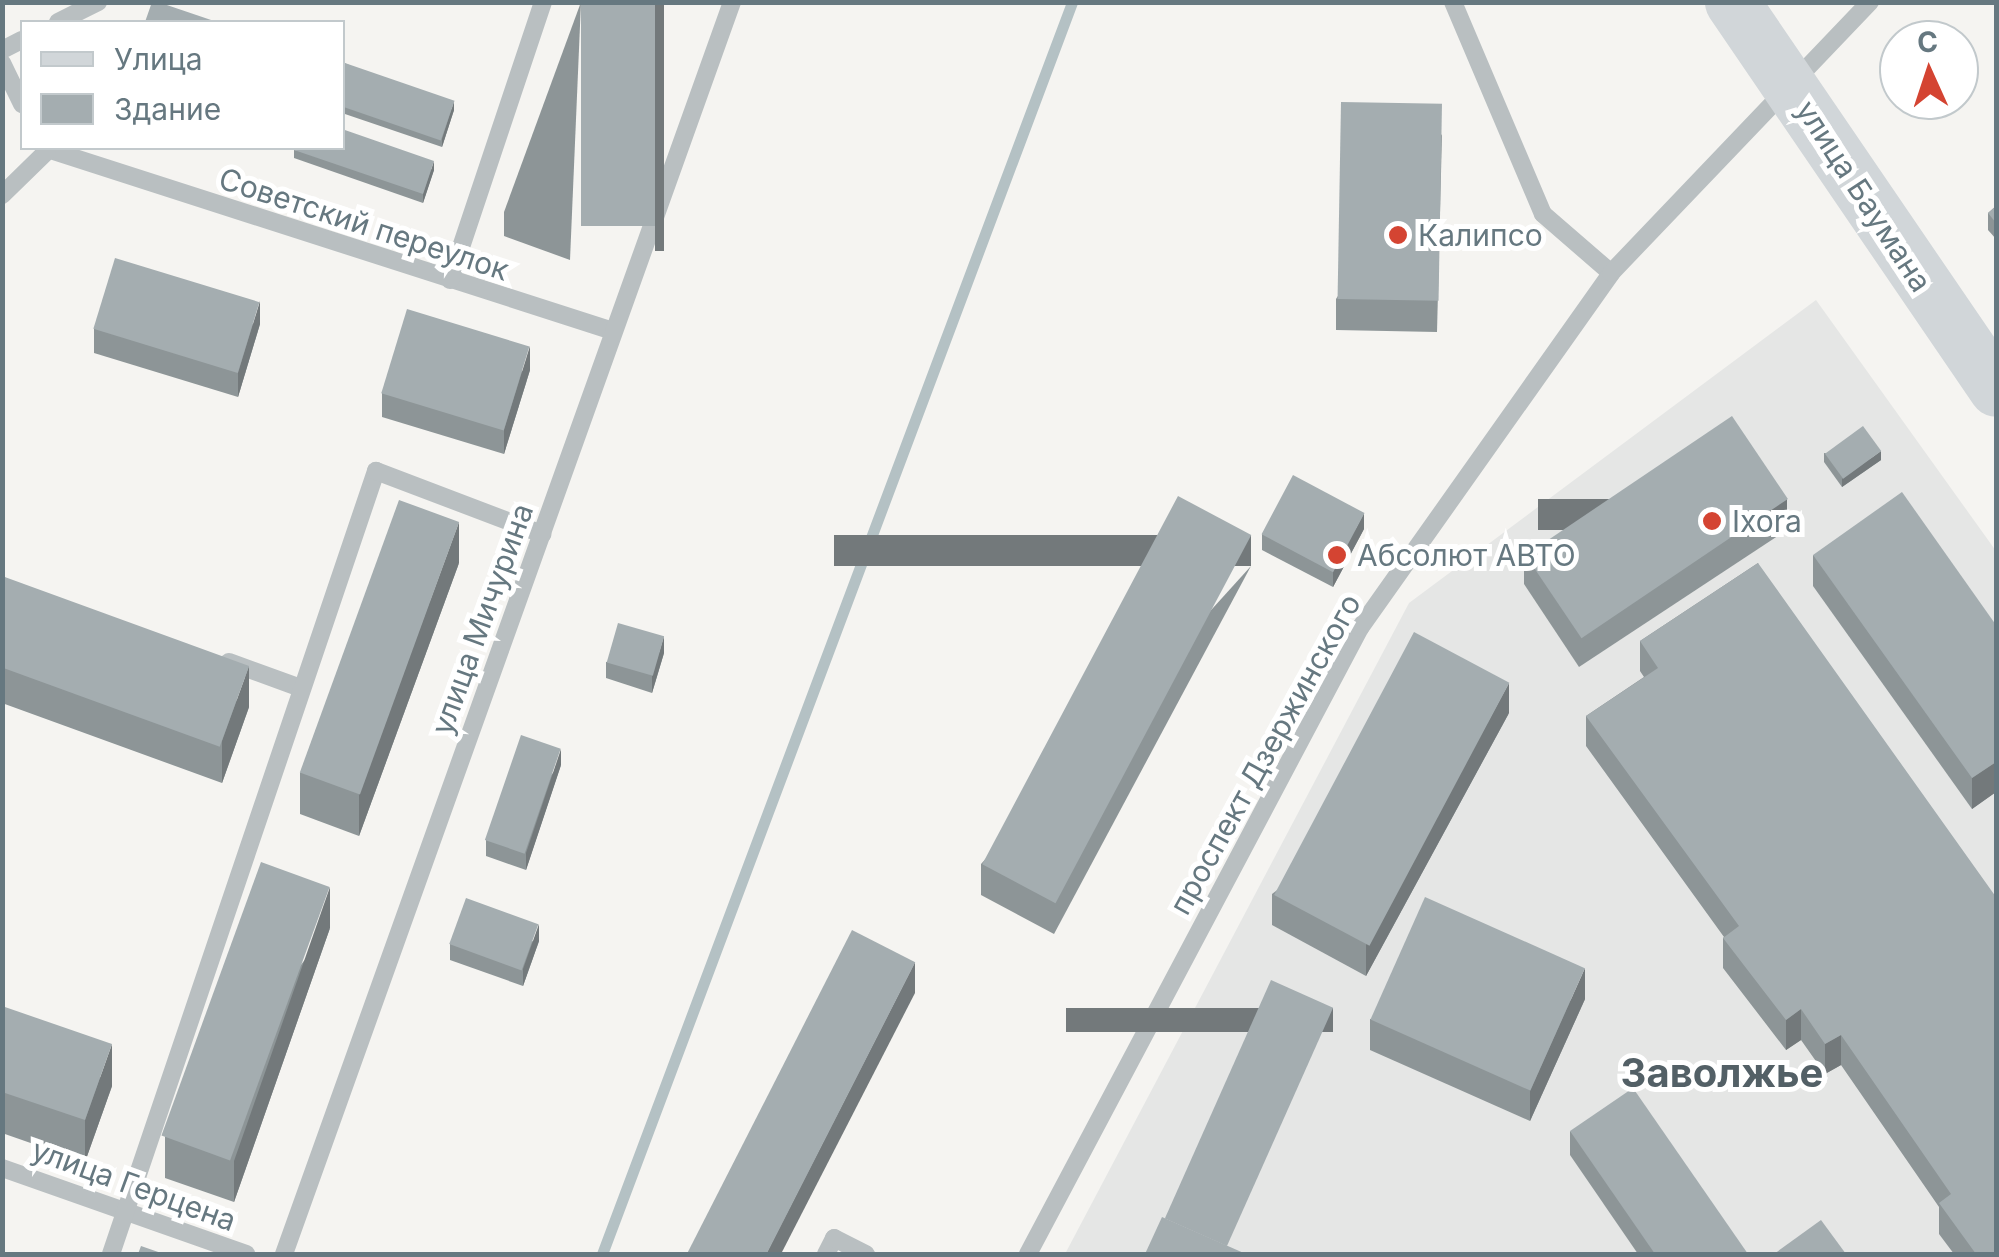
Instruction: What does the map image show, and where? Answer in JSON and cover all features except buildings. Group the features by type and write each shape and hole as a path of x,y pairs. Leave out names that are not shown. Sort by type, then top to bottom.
{"main road":[{"name":"улица Баумана","path":"1732,2 1993,376"}],"street":[{"path":"62,20 98,2"},
{"path":"450,280 543,2"},
{"name":"улица Мичурина","path":"284,1254 732,2"},
{"path":"1453,2 1544,214 1611,273"},
{"name":"проспект Дзержинского","path":"1028,1254 1360,628 1611,273 1788,81 1870,2"},
{"path":"2,64 20,100"},
{"path":"2,195 45,150"},
{"name":"Советский переулок","path":"45,150 614,332"},
{"path":"111,1254 376,472 542,534"},
{"path":"208,655 301,688"},
{"name":"улица Герцена","path":"2,1168 246,1254"},
{"path":"826,1254 834,1238 866,1254"}],"shaded area":[{"path":"1816,300 1996,551 1996,1254 1065,1254 1409,603"}],"waterway":[{"path":"602,1254 1072,2"}],"place":[{"name":"Калипсо","path":"1398,235"},
{"name":"Ixora","path":"1712,521"},
{"name":"Абсолют АВТО","path":"1337,555"}],"district":[{"name":"Заволжье","path":"1722,1073"}]}
